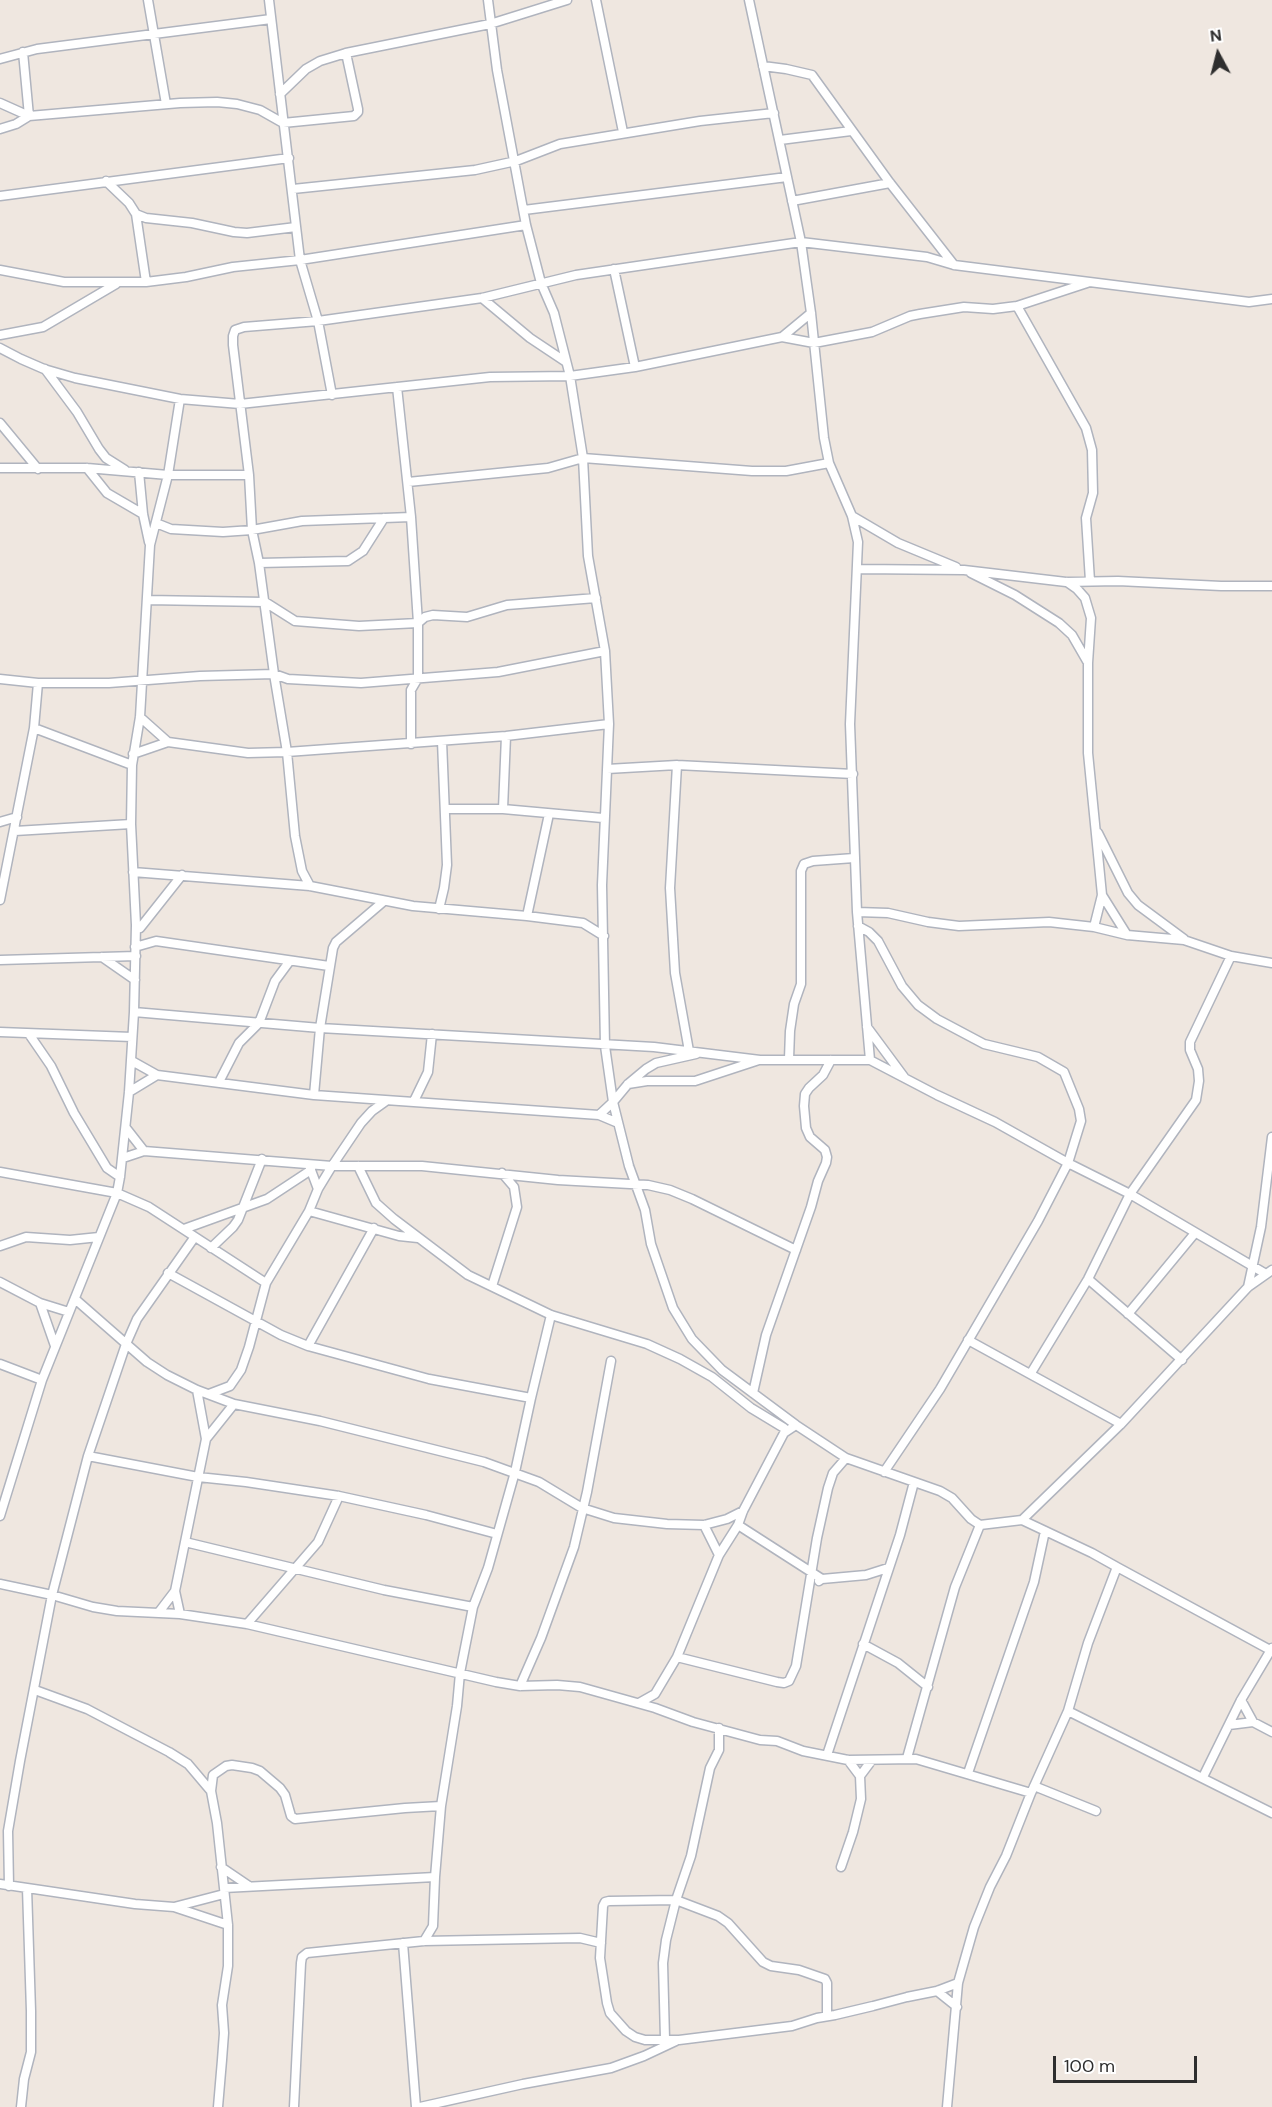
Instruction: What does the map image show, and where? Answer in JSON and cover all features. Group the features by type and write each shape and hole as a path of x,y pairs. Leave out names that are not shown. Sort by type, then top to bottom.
{"street":[{"path":"148,0 166,104"},
{"path":"269,0 300,260 318,321 332,395"},
{"path":"488,0 497,70 516,161 526,225 541,284 554,314 570,376 583,458 588,556 605,651 609,724 603,818 602,885 605,1046 613,1102 629,1166 645,1210 651,1244 673,1308 692,1339 723,1370 796,1425 846,1458 940,1491 952,1498 971,1519 980,1525 1022,1520 1118,1567 1272,1650 1241,1700 1203,1777"},
{"path":"280,94 306,69 320,61 346,53 490,24 567,0"},
{"path":"597,0 623,132"},
{"path":"749,0 801,242 820,409 829,464 852,516 858,542 850,724 856,912 870,1060"},
{"path":"0,59 23,52 271,19"},
{"path":"23,52 29,116"},
{"path":"0,129 16,124 29,116 166,104 217,102 237,104 260,110 283,123 356,114 358,109 346,53"},
{"path":"763,66 812,75 851,131 954,265"},
{"path":"0,103 29,116"},
{"path":"293,189 475,170 516,161 560,144 623,132 774,112"},
{"path":"780,140 851,131"},
{"path":"0,196 289,158"},
{"path":"524,210 787,177"},
{"path":"106,181 129,203 136,214 146,282"},
{"path":"792,201 890,183"},
{"path":"136,214 146,218 192,223 234,232 247,233 296,227"},
{"path":"0,270 64,282 116,284 146,282 186,277 233,267 300,260 526,225"},
{"path":"310,886 302,871 295,836 287,752 252,530 249,475 232,345 235,330 244,327 318,321 482,298 576,275 801,242 927,257 954,265 1249,302 1272,299"},
{"path":"614,269 635,367"},
{"path":"0,348 44,369 75,378 180,399 240,404 490,377 570,376 635,367 782,337 814,343 872,332 909,316 964,307 993,309 1017,306 1090,282"},
{"path":"0,335 43,327 116,284"},
{"path":"482,298 530,338 566,362"},
{"path":"1017,306 1086,428 1092,450 1093,493 1086,518 1090,581"},
{"path":"782,337 811,314"},
{"path":"44,369 77,412 106,458 126,471"},
{"path":"397,387 408,482 418,623 418,678 411,690 411,744"},
{"path":"0,1514 42,1380 117,1193 120,1177 132,1061 135,951 138,926 131,824 132,765 140,717 150,545 168,475 180,399"},
{"path":"0,423 38,469"},
{"path":"408,482 548,468 583,458 752,471 786,471 829,464"},
{"path":"0,468 87,468 168,475 249,475"},
{"path":"87,468 107,493 143,514"},
{"path":"139,472 143,514 150,545"},
{"path":"852,516 898,543 964,570 1015,595 1059,623 1071,635 1088,663"},
{"path":"156,523 171,529 200,532 252,530 302,521 411,517"},
{"path":"259,563 348,561 363,551 384,518"},
{"path":"858,569 964,570 1066,582 1267,587 1272,594"},
{"path":"1066,582 1077,589 1089,607 1091,618 1088,663 1088,753 1102,895 1094,927"},
{"path":"147,600 265,602 295,621 359,626 418,623 425,617 433,615 467,617 507,605 596,598"},
{"path":"0,679 38,683 109,683 200,676 274,674 288,679 361,682 498,672 605,651"},
{"path":"0,900 34,728 38,683"},
{"path":"140,717 168,742"},
{"path":"133,754 168,742 248,753 287,752 506,736 609,724"},
{"path":"34,728 132,765"},
{"path":"503,809 506,736"},
{"path":"439,909 447,865 442,741"},
{"path":"607,769 677,765 853,774"},
{"path":"677,765 670,888 675,973 689,1051"},
{"path":"445,809 503,809 603,818"},
{"path":"527,916 549,814"},
{"path":"0,822 17,817"},
{"path":"15,831 131,824"},
{"path":"1096,830 1128,893 1138,905 1184,940"},
{"path":"789,1059 791,1022 801,984 801,871 804,864 813,861 854,858"},
{"path":"293,885 302,871"},
{"path":"133,872 310,886 439,909 583,923 604,936"},
{"path":"138,926 182,875"},
{"path":"1102,895 1127,934"},
{"path":"314,1095 320,1028 329,966 336,942 384,901"},
{"path":"856,912 888,913 959,926 1049,922 1094,927 1127,934 1184,940 1231,956 1272,963"},
{"path":"583,923 603,916"},
{"path":"138,926 156,941 329,966"},
{"path":"858,926 879,941 902,986 918,1005 937,1019 984,1044 1038,1057 1064,1072 1079,1109 1081,1121 1068,1163 1038,1221 940,1389 884,1472"},
{"path":"0,960 101,957 135,951 156,941"},
{"path":"1031,1373 1088,1279 1130,1194 1196,1100 1198,1069 1190,1050 1190,1042 1231,956"},
{"path":"101,957 135,980"},
{"path":"219,1082 239,1043 259,1023 275,981 289,962"},
{"path":"134,1012 320,1028 689,1051 760,1060 870,1060 995,1122 1068,1163 1130,1194 1254,1268 1269,1272"},
{"path":"867,1027 906,1078"},
{"path":"0,1032 132,1037"},
{"path":"29,1034 51,1066 74,1113 107,1168 120,1177"},
{"path":"414,1101 428,1072 432,1034"},
{"path":"599,1115 628,1084 656,1063 700,1053"},
{"path":"628,1084 647,1081 695,1081 760,1060"},
{"path":"753,1393 766,1335 827,1157 820,1145 810,1137 806,1128 804,1106 805,1094 823,1075 831,1060"},
{"path":"132,1061 157,1075 314,1095 599,1115 618,1123"},
{"path":"129,1092 157,1075"},
{"path":"209,1394 230,1386 241,1370 266,1283 332,1166 361,1123 386,1101"},
{"path":"126,1128 144,1151"},
{"path":"1248,1287 1254,1268 1272,1137"},
{"path":"123,1158 144,1151 262,1160 310,1167 422,1166 558,1180 634,1183 670,1190 692,1199 795,1250"},
{"path":"211,1248 233,1227 243,1209 262,1160"},
{"path":"358,1166 376,1203 468,1275 551,1315 647,1344 689,1364 712,1377 751,1408 784,1430"},
{"path":"615,1182 629,1166"},
{"path":"310,1167 318,1189"},
{"path":"184,1230 267,1199 310,1167"},
{"path":"0,1172 117,1193 149,1208 266,1283"},
{"path":"492,1287 517,1207 514,1187 502,1173"},
{"path":"309,1210 399,1236 419,1238"},
{"path":"308,1346 374,1228"},
{"path":"1128,1314 1195,1233"},
{"path":"0,1246 26,1238 70,1240 99,1238"},
{"path":"194,1238 137,1319 126,1344 88,1456 52,1595 8,1831 4,1885 135,1904 174,1907 228,1925"},
{"path":"1022,1520 1121,1424 1248,1287 1269,1272"},
{"path":"168,1273 281,1335 308,1346 429,1379 531,1398"},
{"path":"1088,1279 1182,1360"},
{"path":"0,1282 40,1303 69,1312"},
{"path":"75,1299 126,1344 167,1375 197,1390 232,1403 443,1450 515,1472 539,1482 582,1508 614,1518 667,1524 704,1525 727,1519 743,1511"},
{"path":"40,1303 55,1346"},
{"path":"424,1941 433,1926 441,1806 460,1673 473,1607 488,1568 515,1472 551,1315"},
{"path":"968,1340 1121,1424"},
{"path":"520,1686 541,1638 574,1547 587,1492 611,1361"},
{"path":"0,1364 42,1380"},
{"path":"206,1439 232,1403 230,1386"},
{"path":"180,1614 175,1590 206,1439 197,1390"},
{"path":"639,1703 655,1694 677,1657 719,1555 738,1525 784,1430 782,1414"},
{"path":"784,1430 796,1425"},
{"path":"88,1456 198,1477 339,1496 426,1515 497,1534"},
{"path":"677,1657 777,1682 789,1681 796,1666 828,1488 833,1473 846,1458"},
{"path":"827,1755 914,1482"},
{"path":"570,1499 587,1492"},
{"path":"247,1624 318,1542 339,1496"},
{"path":"704,1525 719,1555"},
{"path":"738,1525 822,1579"},
{"path":"907,1758 955,1587 980,1525"},
{"path":"968,1773 1034,1582 1046,1531"},
{"path":"185,1542 384,1590 473,1607"},
{"path":"947,2106 958,1983 982,1905 1006,1856 1032,1790 1068,1712 1088,1643 1118,1567"},
{"path":"810,1586 822,1579 866,1575 888,1568"},
{"path":"866,1575 882,1588"},
{"path":"0,1584 117,1611 180,1614 247,1624 520,1686 557,1684 580,1687 760,1740 777,1741 803,1751 848,1760 907,1758 1032,1790 1096,1811"},
{"path":"159,1612 175,1590"},
{"path":"863,1644 898,1663 928,1687"},
{"path":"35,1690 87,1709 169,1752 188,1764 211,1791"},
{"path":"655,1694 655,1708"},
{"path":"1241,1700 1253,1722 1272,1732"},
{"path":"1068,1712 1272,1813"},
{"path":"1229,1725 1253,1722"},
{"path":"665,2039 663,1963 666,1940 676,1900 691,1856 710,1768 719,1750 719,1728"},
{"path":"841,1867 861,1799 860,1776 848,1760"},
{"path":"860,1776 872,1760"},
{"path":"218,2107 224,2033 222,2005 228,1966 228,1925 211,1791 213,1775 226,1766 242,1766 260,1771 280,1788 285,1795 291,1816 295,1819 441,1806"},
{"path":"0,1839 8,1831"},
{"path":"221,1867 249,1886"},
{"path":"174,1907 224,1891 249,1886 435,1877"},
{"path":"21,2107 24,2079 31,2052 27,1888"},
{"path":"827,2016 825,1979 799,1970 771,1966 763,1962 728,1923 718,1916 676,1900 605,1902 600,1958 610,2013 626,2031 645,2040 679,2040 792,2026 937,1991 958,1983"},
{"path":"433,1926 441,1940"},
{"path":"294,2107 302,1957 307,1953 441,1940 572,1937 601,1943"},
{"path":"403,1943 418,2107 611,2068 679,2040"},
{"path":"937,1991 957,2007"}]}
